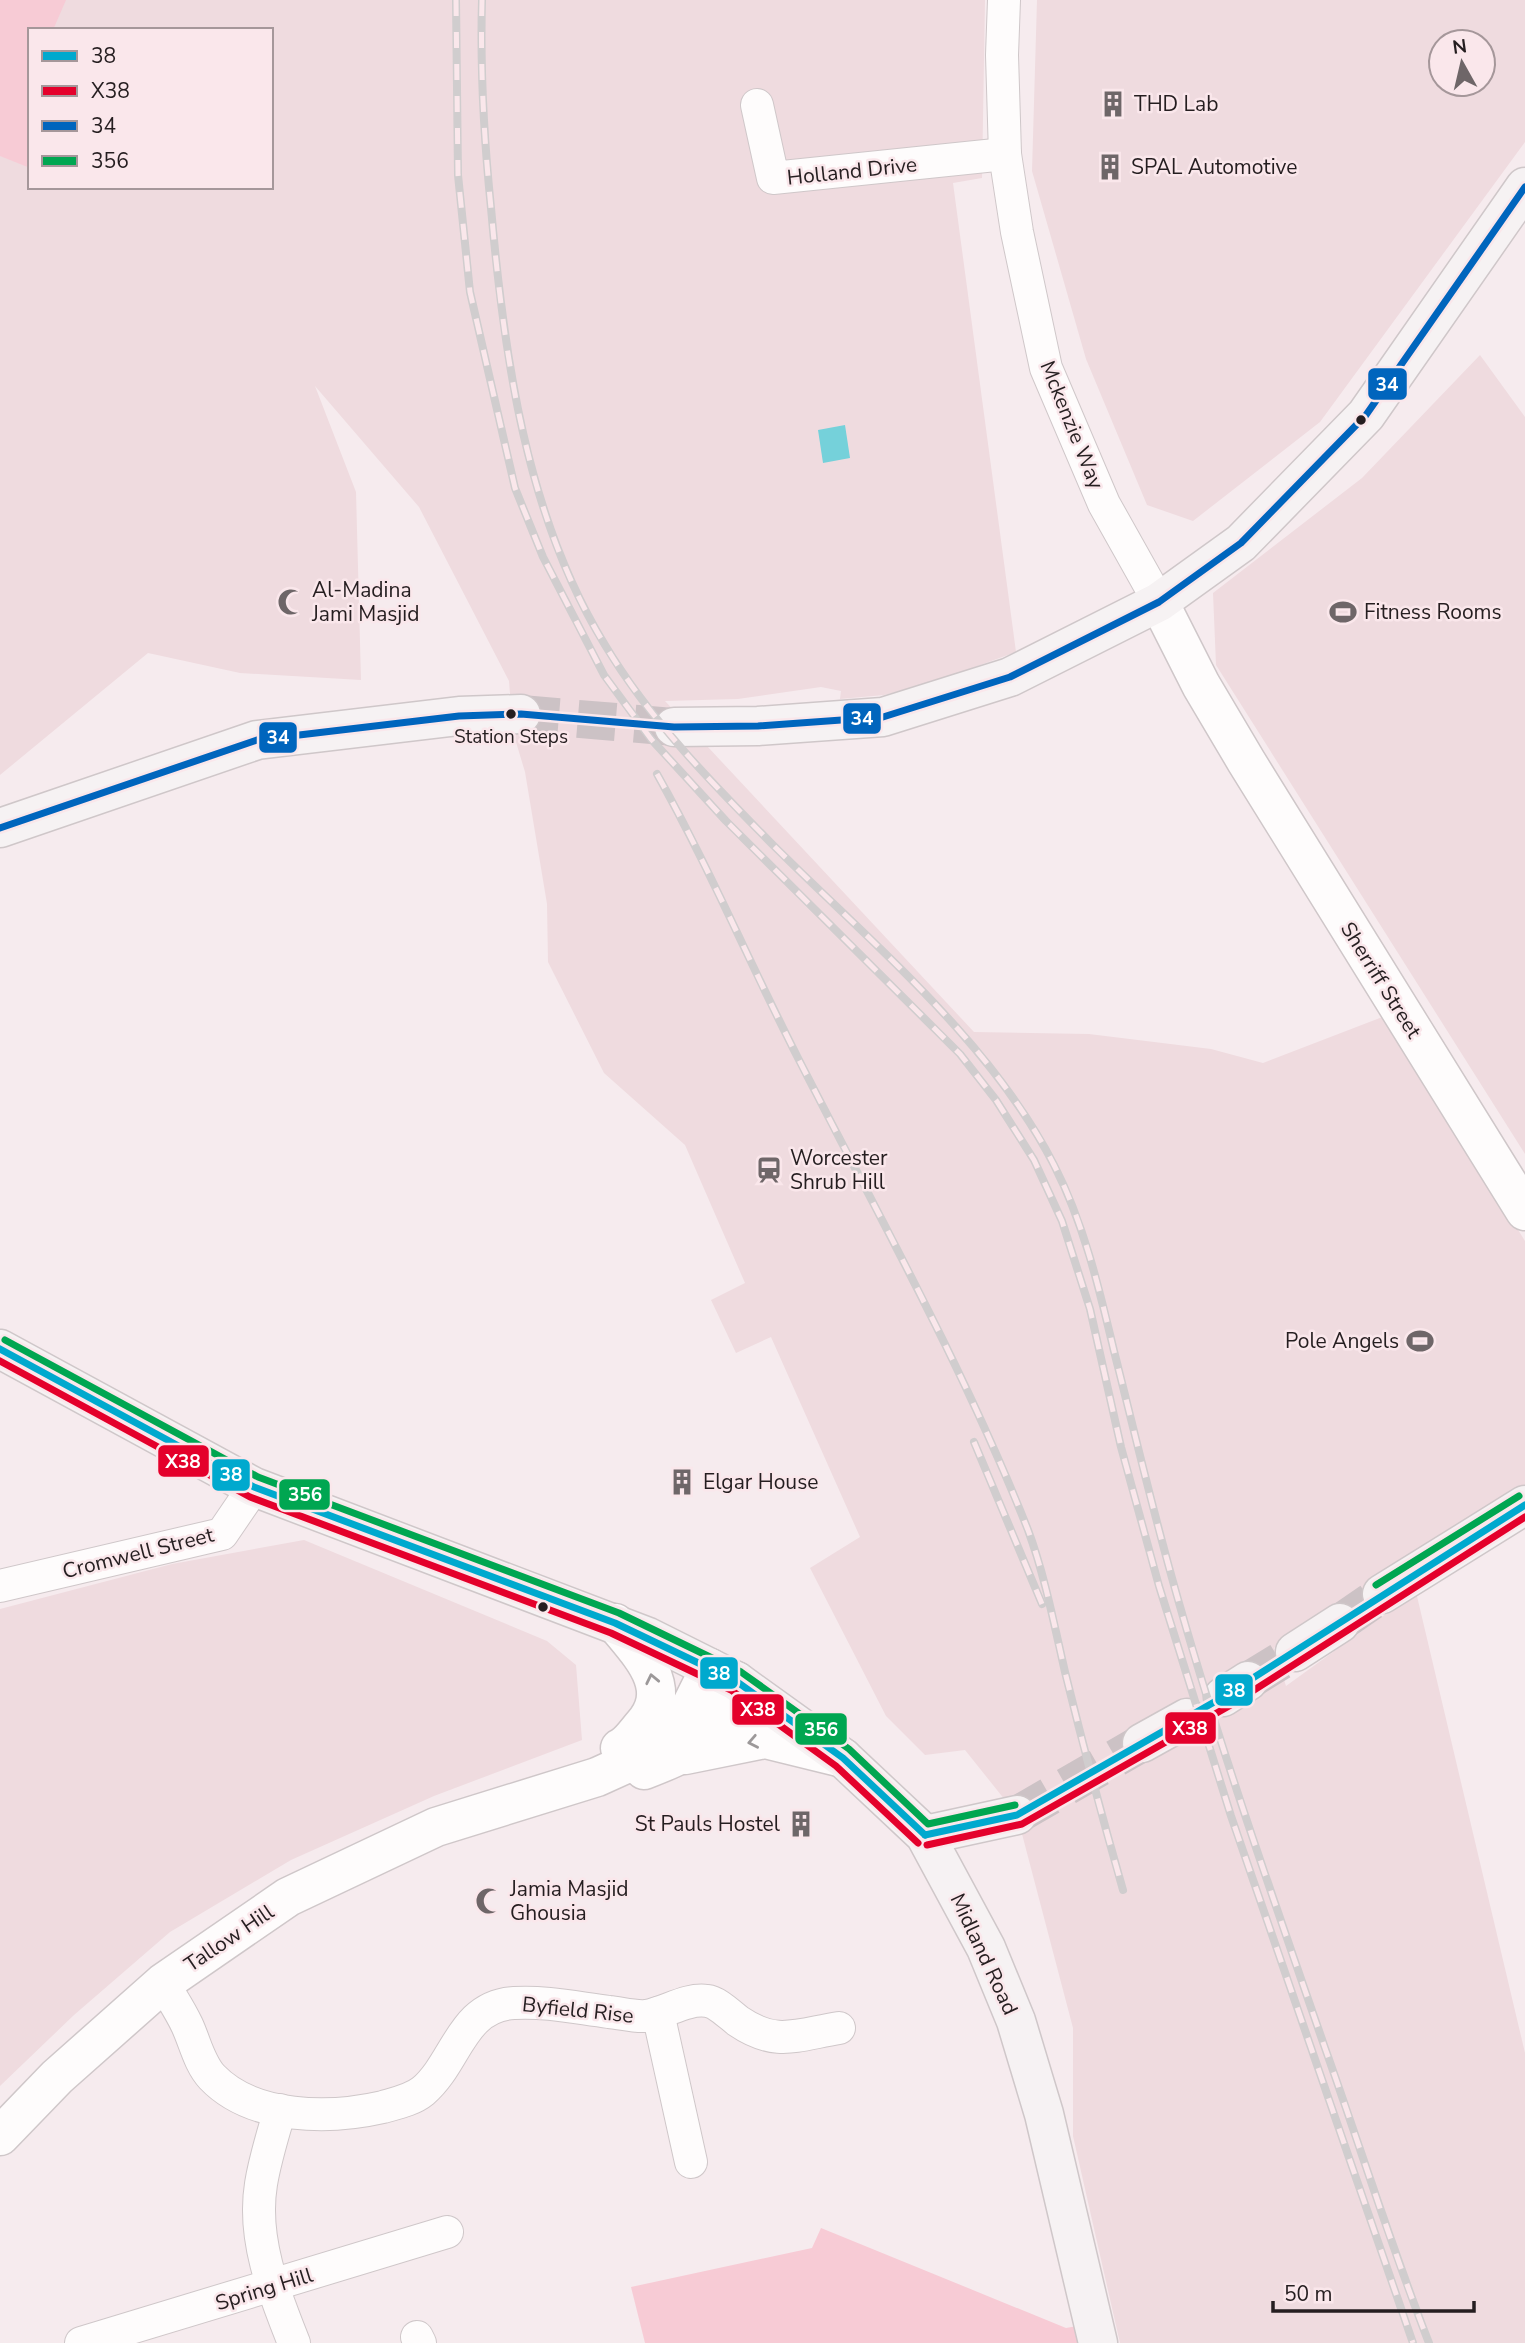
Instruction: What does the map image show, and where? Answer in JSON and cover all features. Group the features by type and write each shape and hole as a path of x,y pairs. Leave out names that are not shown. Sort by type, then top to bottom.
{"main road":[{"path":"674,727 758,726 883,717 1010,677 1159,602 1241,543 1366,415 1525,187"},
{"path":"0,828 257,740 459,716 521,714"},
{"name":"Midland Road","path":"0,1349 254,1487 615,1622 723,1674 843,1758 925,1835 986,1948 1017,2021 1044,2113 1098,2343"},
{"path":"1382,1594 1525,1505"},
{"path":"1295,1651 1340,1623"},
{"path":"1142,1744 1186,1718"},
{"path":"925,1835 1017,1815"}],"street":[{"name":"Mckenzie Way","path":"1004,0 1002,55 1005,154 1017,232 1046,368 1104,504 1159,602"},
{"name":"Holland Drive","path":"757,105 773,178 1005,154"},
{"name":"Sherriff Street","path":"1159,602 1201,685 1246,761 1525,1211"},
{"name":"Cromwell Street","path":"0,1586 222,1534 254,1487"},
{"name":"Tallow Hill","path":"501,1805 625,1746 648,1720 656,1703 652,1670 615,1622"},
{"name":"Tallow Hill","path":"681,1755 714,1730 723,1674"},
{"name":"Tallow Hill","path":"0,2136 57,2077 163,1983 288,1897 436,1827 597,1777 650,1753 723,1674"},
{"name":"Tallow Hill","path":"597,1777 632,1774 681,1755 765,1739 843,1758"},
{"name":"Byfield Rise","path":"163,1983 181,2012 202,2063 213,2078 235,2093 280,2110 308,2115 353,2114 406,2100 422,2092 443,2067 465,2027 478,2015 505,2004 533,2002 643,2016 696,2000 711,2001 765,2037 782,2038 839,2028"},
{"path":"658,2013 691,2162"},
{"path":"280,2110 261,2186 260,2228 272,2287 294,2343"},
{"name":"Spring Hill","path":"81,2343 447,2232"}],"shaded area":[{"path":"0,0 985,0 982,178 953,183 1016,652 928,684 884,695 840,699 841,691 821,687 738,699 665,701 974,1032 1089,1034 1211,1049 1263,1063 1385,1016 1525,1241 1525,1497 1274,1648 1286,1686 1416,1592 1525,2053 1525,2343 1120,2343 1073,2136 1073,2028 1017,1815 965,1750 925,1755 886,1716 810,1568 860,1537 771,1337 736,1353 711,1300 745,1283 685,1145 604,1073 548,962 547,904 525,772 513,732 509,681 419,507 315,386 356,492 361,680 240,673 148,653 0,775"},
{"path":"0,0 66,0 54,28 28,28 28,167 0,156"},
{"path":"1037,0 1525,0 1525,142 1320,422 1193,521 1147,505 1086,359 1032,171"},
{"path":"1480,355 1525,417 1525,1154 1216,665 1213,593 1362,478"},
{"path":"304,1540 547,1641 576,1665 582,1740 434,1796 291,1860 170,1932 74,2015 0,2086 0,1609 172,1564"},
{"path":"821,2228 1066,2328 1077,2326 1080,2343 645,2343 631,2287 812,2248"}],"water":[{"path":"845,425 850,458 823,463 818,430"}],"tunnel":[{"path":"521,714 674,727"},
{"path":"1340,1623 1382,1594"},
{"path":"1248,1681 1295,1652"},
{"path":"1017,1815 1142,1743"}],"railway":[{"path":"456,0 458,175 470,292 515,488 543,557 604,675 651,739 726,821 960,1054 996,1100 1034,1160 1062,1221 1090,1309 1121,1447 1159,1586 1231,1816 1413,2343"},
{"path":"482,0 485,130 503,321 523,434 556,543 578,595 605,645 662,725 749,821 888,956 963,1035 997,1076 1028,1120 1065,1187 1090,1256 1164,1550 1226,1755 1264,1873 1429,2343"},
{"path":"657,774 798,1058 919,1291 1003,1470 1028,1530 1039,1565 1123,1890"},
{"path":"974,1442 1042,1604"}],"transit line":[{"name":"34","path":"0,828 257,740 459,716 521,714 674,727 758,726 883,717 1010,677 1159,602 1241,543 1366,415 1525,187"},
{"name":"356","path":"5,1340 258,1477 619,1613 741,1672 849,1749 928,1824 1015,1805"},
{"name":"38","path":"0,1349 254,1487 615,1623 736,1681 843,1758 925,1835"},
{"name":"X38","path":"0,1361 250,1497 611,1633 731,1690 836,1766 918,1843"},
{"name":"356","path":"1376,1585 1519,1496"},
{"name":"38","path":"925,1835 1017,1815 1223,1697 1525,1505"},
{"name":"X38","path":"927,1845 1022,1824 1229,1706 1525,1517"}],"place":[{"name":"THD Lab","path":"1113,104"},
{"name":"SPAL Automotive","path":"1110,167"},
{"name":"Al-Madina Jami Masjid","path":"291,602"},
{"name":"Fitness Rooms","path":"1343,612"},
{"name":"Station Steps","path":"511,714"},
{"name":"Worcester Shrub Hill","path":"769,1170"},
{"name":"Pole Angels","path":"1420,1341"},
{"name":"Elgar House","path":"682,1482"},
{"name":"St Pauls Hostel","path":"801,1824"},
{"name":"Jamia Masjid Ghousia","path":"489,1901"}]}
